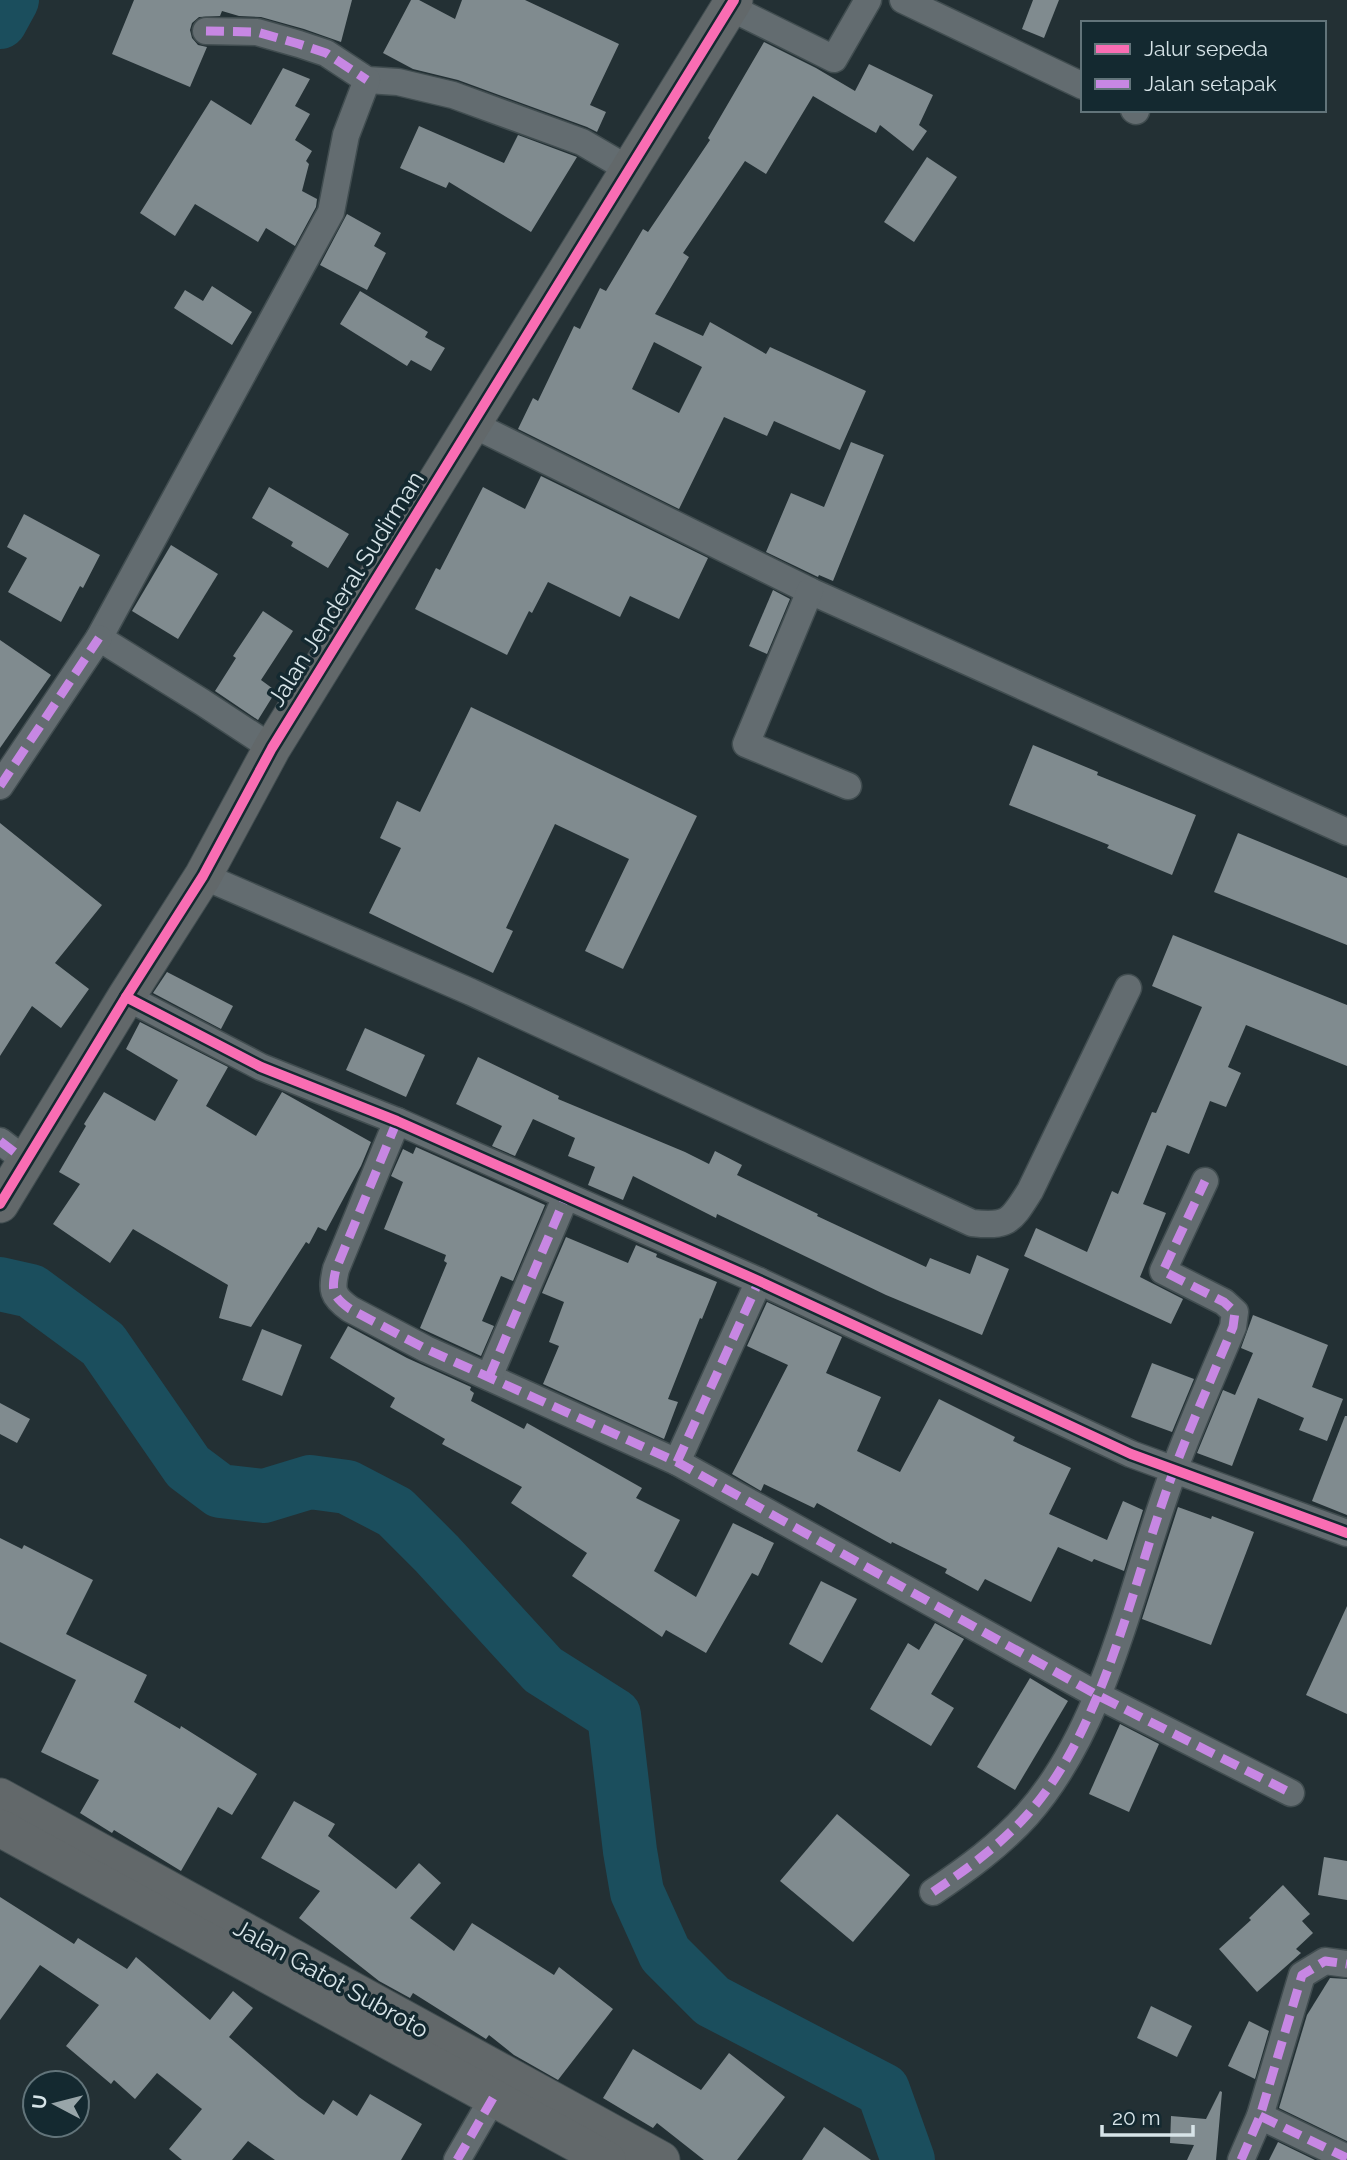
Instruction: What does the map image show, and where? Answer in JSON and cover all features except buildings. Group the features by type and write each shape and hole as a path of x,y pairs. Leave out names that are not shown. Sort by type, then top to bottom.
{"street":[{"path":"732,4 834,60 867,0"},
{"path":"902,0 1081,85"},
{"name":"Jalan Jenderal Sudirman","path":"0,1204 13,1151 126,997 203,876 272,748 732,4"},
{"path":"206,31 257,32 299,44 326,53 367,80 398,82 453,95 582,142 630,170"},
{"path":"0,786 99,638 331,212 346,135 367,80"},
{"path":"472,424 810,591 1347,832"},
{"path":"810,591 746,744 848,786"},
{"path":"99,638 272,748"},
{"path":"203,876 471,992 972,1223 1007,1222 1030,1191 1128,988"},
{"path":"126,997 261,1067 397,1121 759,1281 1131,1454 1347,1532"},
{"path":"397,1121 343,1249 333,1280 334,1295 338,1301 426,1349 677,1462 1099,1696 1291,1793"},
{"path":"933,1892 979,1861 1028,1815 1061,1769 1099,1696 1174,1470 1233,1328 1235,1312 1224,1302 1163,1271 1205,1181"},
{"path":"489,1377 566,1196"},
{"path":"677,1462 759,1281"},
{"name":"Jalan Gatot Subroto","path":"0,1797 350,2004 493,2098 607,2160"},
{"name":"Jalan Gatot Subroto","path":"0,1828 661,2160"},
{"path":"1241,2160 1260,2116 1302,1975 1325,1961 1347,1964"},
{"path":"457,2160 493,2098"},
{"path":"1260,2116 1347,2158"}],"waterway":[{"path":"0,22 12,0"},
{"path":"0,1284 31,1291 103,1344 188,1467 220,1491 264,1496 310,1482 347,1487 395,1512 543,1670 614,1715 637,1892 665,1954 712,2001 883,2090 908,2160"}],"marked path":[{"path":"206,31 257,32 299,44 326,53 367,80"},
{"path":"0,786 99,638"},
{"path":"397,1121 336,1269 334,1292 350,1309 426,1349 677,1462 1099,1696 1291,1793"},
{"path":"0,1141 26,1161"},
{"path":"933,1892 983,1856 1027,1815 1055,1779 1098,1696 1174,1470 1233,1327 1235,1312 1224,1302 1163,1271 1205,1181"},
{"path":"489,1377 566,1196"},
{"path":"677,1462 759,1281"},
{"path":"1241,2160 1260,2116 1302,1975 1325,1961 1347,1964"},
{"path":"457,2160 493,2098"},
{"path":"1260,2116 1347,2158"}],"cycle path":[{"path":"0,1204 203,876 272,748 734,0"},
{"path":"126,997 261,1067 397,1121 759,1281 1131,1454 1347,1533"}]}
